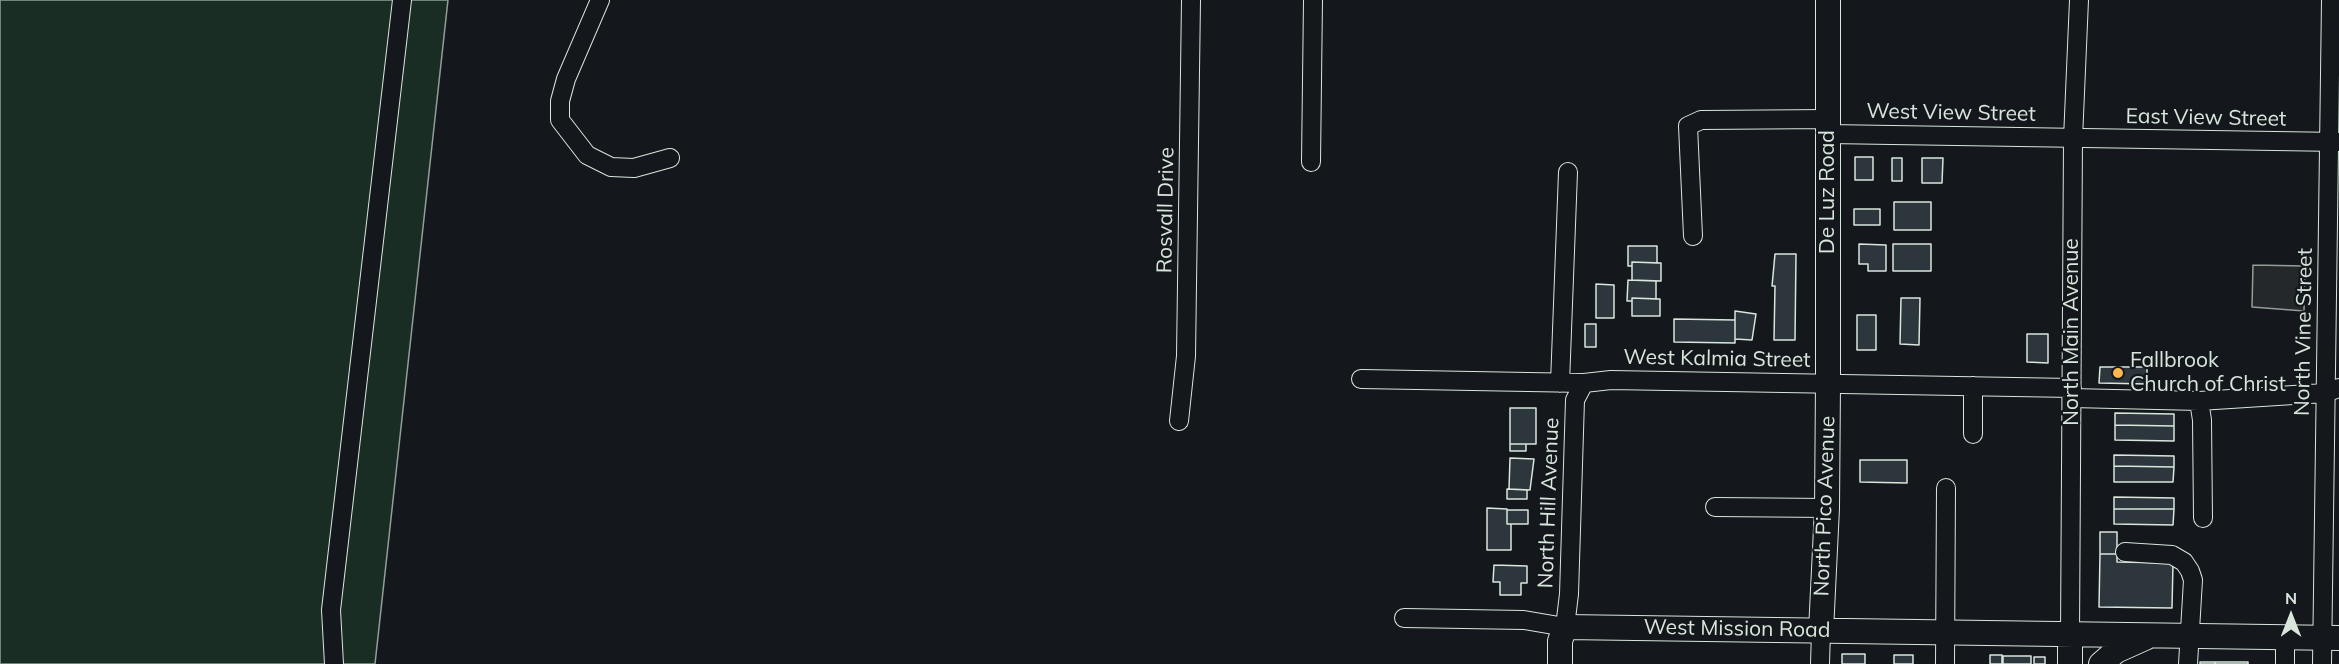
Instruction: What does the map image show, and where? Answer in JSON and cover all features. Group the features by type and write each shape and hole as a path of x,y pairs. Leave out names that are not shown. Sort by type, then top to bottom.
{"main road":[{"name":"De Luz Road","path":"1828,0 1828,383"},
{"name":"North Pico Avenue","path":"1821,630 1827,508 1828,383"},
{"name":"West Mission Road","path":"1565,627 2189,636 2285,652 2331,638"},
{"path":"1560,664 1560,641 1565,627"},
{"name":"North Main Avenue","path":"2070,634 2070,664"},
{"path":"2102,664 2116,651 2152,635"}],"street":[{"path":"334,664 332,610 402,0"},
{"path":"600,0 566,79 560,101 560,120 586,155 611,167 634,168 670,158"},
{"name":"Rosvall Drive","path":"1179,421 1186,356 1191,0"},
{"path":"1311,162 1313,0"},
{"name":"North Main Avenue","path":"2070,634 2073,138 2079,0"},
{"name":"North Vine Street","path":"2322,664 2331,638 2334,142 2331,0"},
{"name":"West View Street","path":"1693,236 1688,126 1701,120 2073,138"},
{"name":"East View Street","path":"2073,138 2334,142"},
{"path":"1560,383 1568,172"},
{"name":"West Kalmia Street","path":"1362,379 1560,383 1611,380 1973,386 2199,401 2332,391"},
{"name":"North Hill Avenue","path":"1565,627 1569,594 1575,400 1584,383"},
{"path":"1973,386 1973,434"},
{"path":"2199,401 2202,420 2203,518"},
{"path":"1945,664 1946,488"},
{"path":"1715,507 1827,508"},
{"path":"2125,552 2163,554 2184,562 2193,580 2188,664"},
{"name":"West Mission Road","path":"1404,618 1524,620 1565,627"},
{"name":"North Pico Avenue","path":"1820,664 1821,630"}],"green space":[{"path":"0,0 448,0 375,664 0,664"}],"shaded area":[{"path":"2253,265 2305,266 2304,311 2252,307"}],"building":[{"path":"1855,157 1873,157 1873,180 1855,180"},
{"path":"1892,158 1902,158 1902,181 1892,181"},
{"path":"1922,158 1943,158 1942,183 1922,183"},
{"path":"1894,202 1931,202 1931,230 1894,230"},
{"path":"1854,209 1880,209 1880,225 1854,225"},
{"path":"1859,244 1886,245 1886,271 1868,271 1868,264 1859,264"},
{"path":"1893,244 1931,244 1931,271 1893,271"},
{"path":"1628,246 1657,246 1657,263 1632,262 1632,266 1628,266"},
{"path":"1775,254 1796,254 1795,340 1774,340 1775,286 1772,286"},
{"path":"1632,262 1661,263 1661,281 1632,280"},
{"path":"1628,280 1656,281 1656,299 1632,298 1632,301 1627,301"},
{"path":"1596,284 1614,285 1614,318 1596,318"},
{"path":"1632,298 1660,299 1660,316 1632,316"},
{"path":"1901,298 1920,298 1919,345 1900,344"},
{"path":"1735,311 1756,314 1752,340 1735,339"},
{"path":"1857,315 1876,315 1876,350 1857,350"},
{"path":"1674,319 1735,320 1735,343 1674,342"},
{"path":"1585,324 1596,324 1596,347 1585,347"},
{"path":"2027,334 2048,334 2048,363 2027,362"},
{"path":"2100,367 2147,367 2147,384 2099,383"},
{"path":"1510,408 1536,408 1536,444 1510,444"},
{"path":"2115,413 2174,414 2174,426 2115,425"},
{"path":"2115,425 2174,426 2174,441 2115,440"},
{"path":"1510,444 1526,444 1526,451 1510,451"},
{"path":"2114,455 2174,456 2174,467 2114,466"},
{"path":"1510,458 1534,459 1530,490 1509,489"},
{"path":"1860,460 1907,460 1907,483 1860,482"},
{"path":"2114,466 2174,467 2173,482 2114,482"},
{"path":"1507,489 1527,490 1527,499 1507,499"},
{"path":"2114,497 2174,498 2174,509 2114,509"},
{"path":"1487,508 1507,509 1507,524 1511,524 1511,550 1487,550"},
{"path":"2114,509 2174,509 2173,525 2114,524"},
{"path":"1507,510 1528,510 1528,524 1507,524"},
{"path":"2100,532 2117,532 2117,554 2100,554"},
{"path":"2100,554 2117,554 2117,562 2173,563 2172,608 2099,607"},
{"path":"1494,565 1527,566 1527,583 1521,583 1521,595 1500,595 1500,582 1493,582"},
{"path":"1842,654 1865,654 1865,664 1842,664"},
{"path":"1894,655 1913,655 1913,664 1894,664"},
{"path":"1990,655 2002,655 2002,664 1990,664"},
{"path":"2003,656 2031,656 2031,664 2003,664"},
{"path":"2034,657 2045,657 2045,664 2034,664"},
{"path":"2200,662 2215,662 2215,664 2200,664"},
{"path":"2215,662 2248,662 2248,664 2215,664"}],"place":[{"name":"Fallbrook Church of Christ","path":"2118,373"}]}
